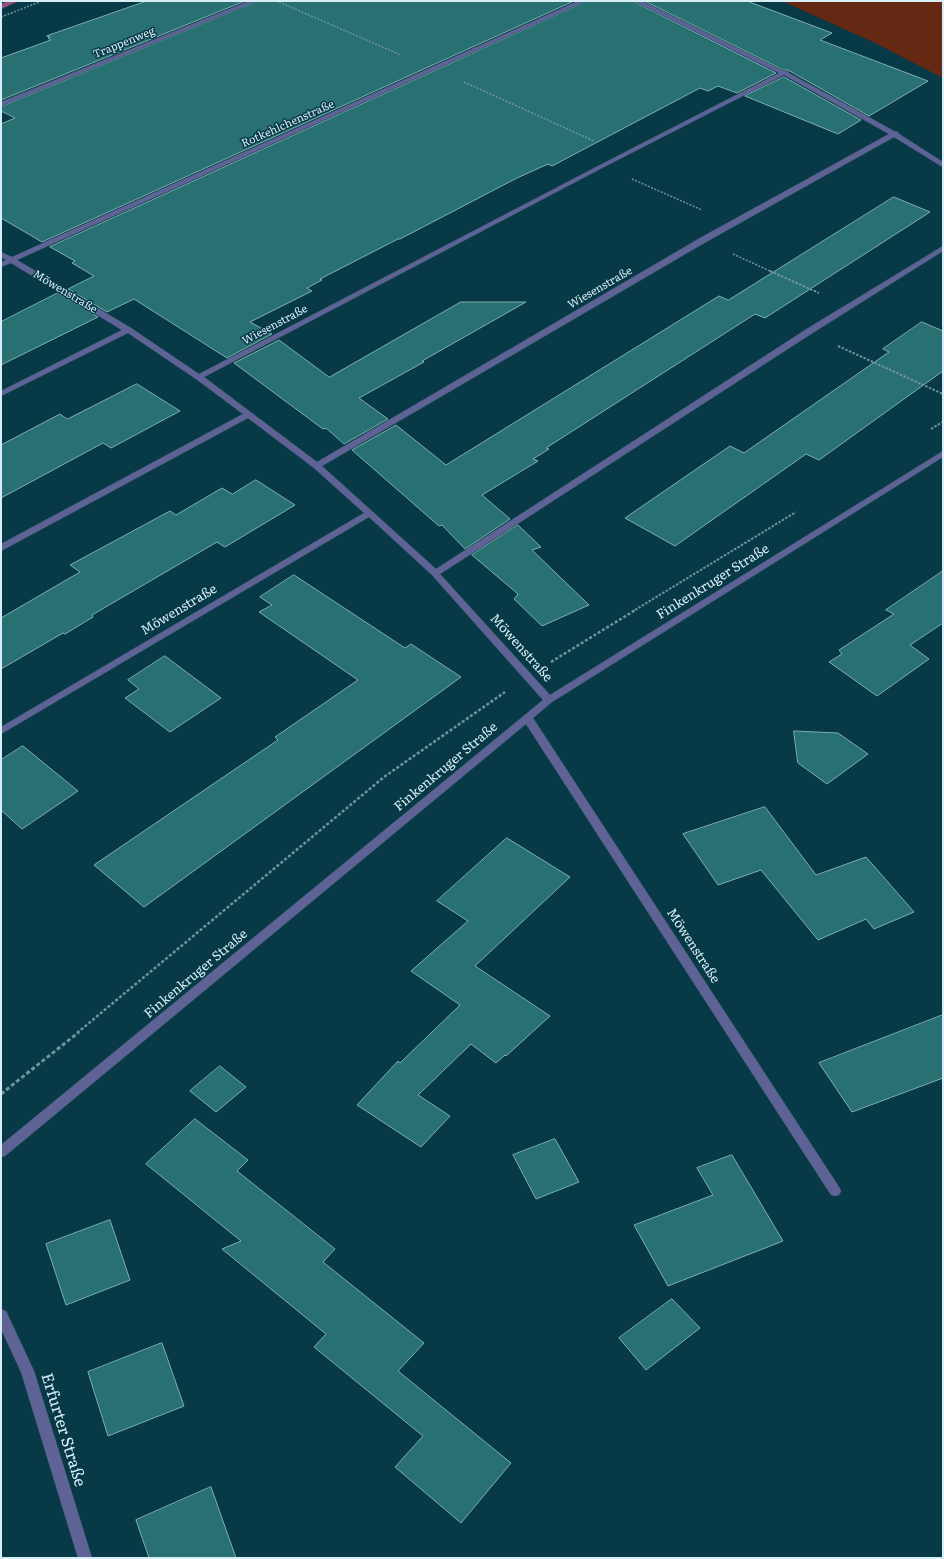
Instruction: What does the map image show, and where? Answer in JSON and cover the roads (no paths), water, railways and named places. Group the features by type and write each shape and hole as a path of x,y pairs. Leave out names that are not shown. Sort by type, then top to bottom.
{"street":[{"name":"Trappenweg","path":"1,104 254,1"},
{"name":"Rotkehlchenstraße","path":"1,265 583,1"},
{"path":"637,1 786,72 896,133 943,165"},
{"name":"Wiesenstraße","path":"199,377 602,166 786,72"},
{"name":"Wiesenstraße","path":"317,466 703,240 896,133"},
{"path":"435,573 808,332 943,248"},
{"name":"Möwenstraße","path":"1,254 128,330 199,377 317,466 435,573 549,700"},
{"path":"1,394 128,330"},
{"path":"1,548 248,415"},
{"name":"Finkenkruger Straße","path":"1,1152 549,700 943,453"},
{"name":"Möwenstraße","path":"1,731 370,513"},
{"name":"Möwenstraße","path":"527,717 835,1191"},
{"name":"Erfurter Straße","path":"1,1315 28,1371 86,1558"}],"waterway":[{"path":"1,7 15,1"}]}
